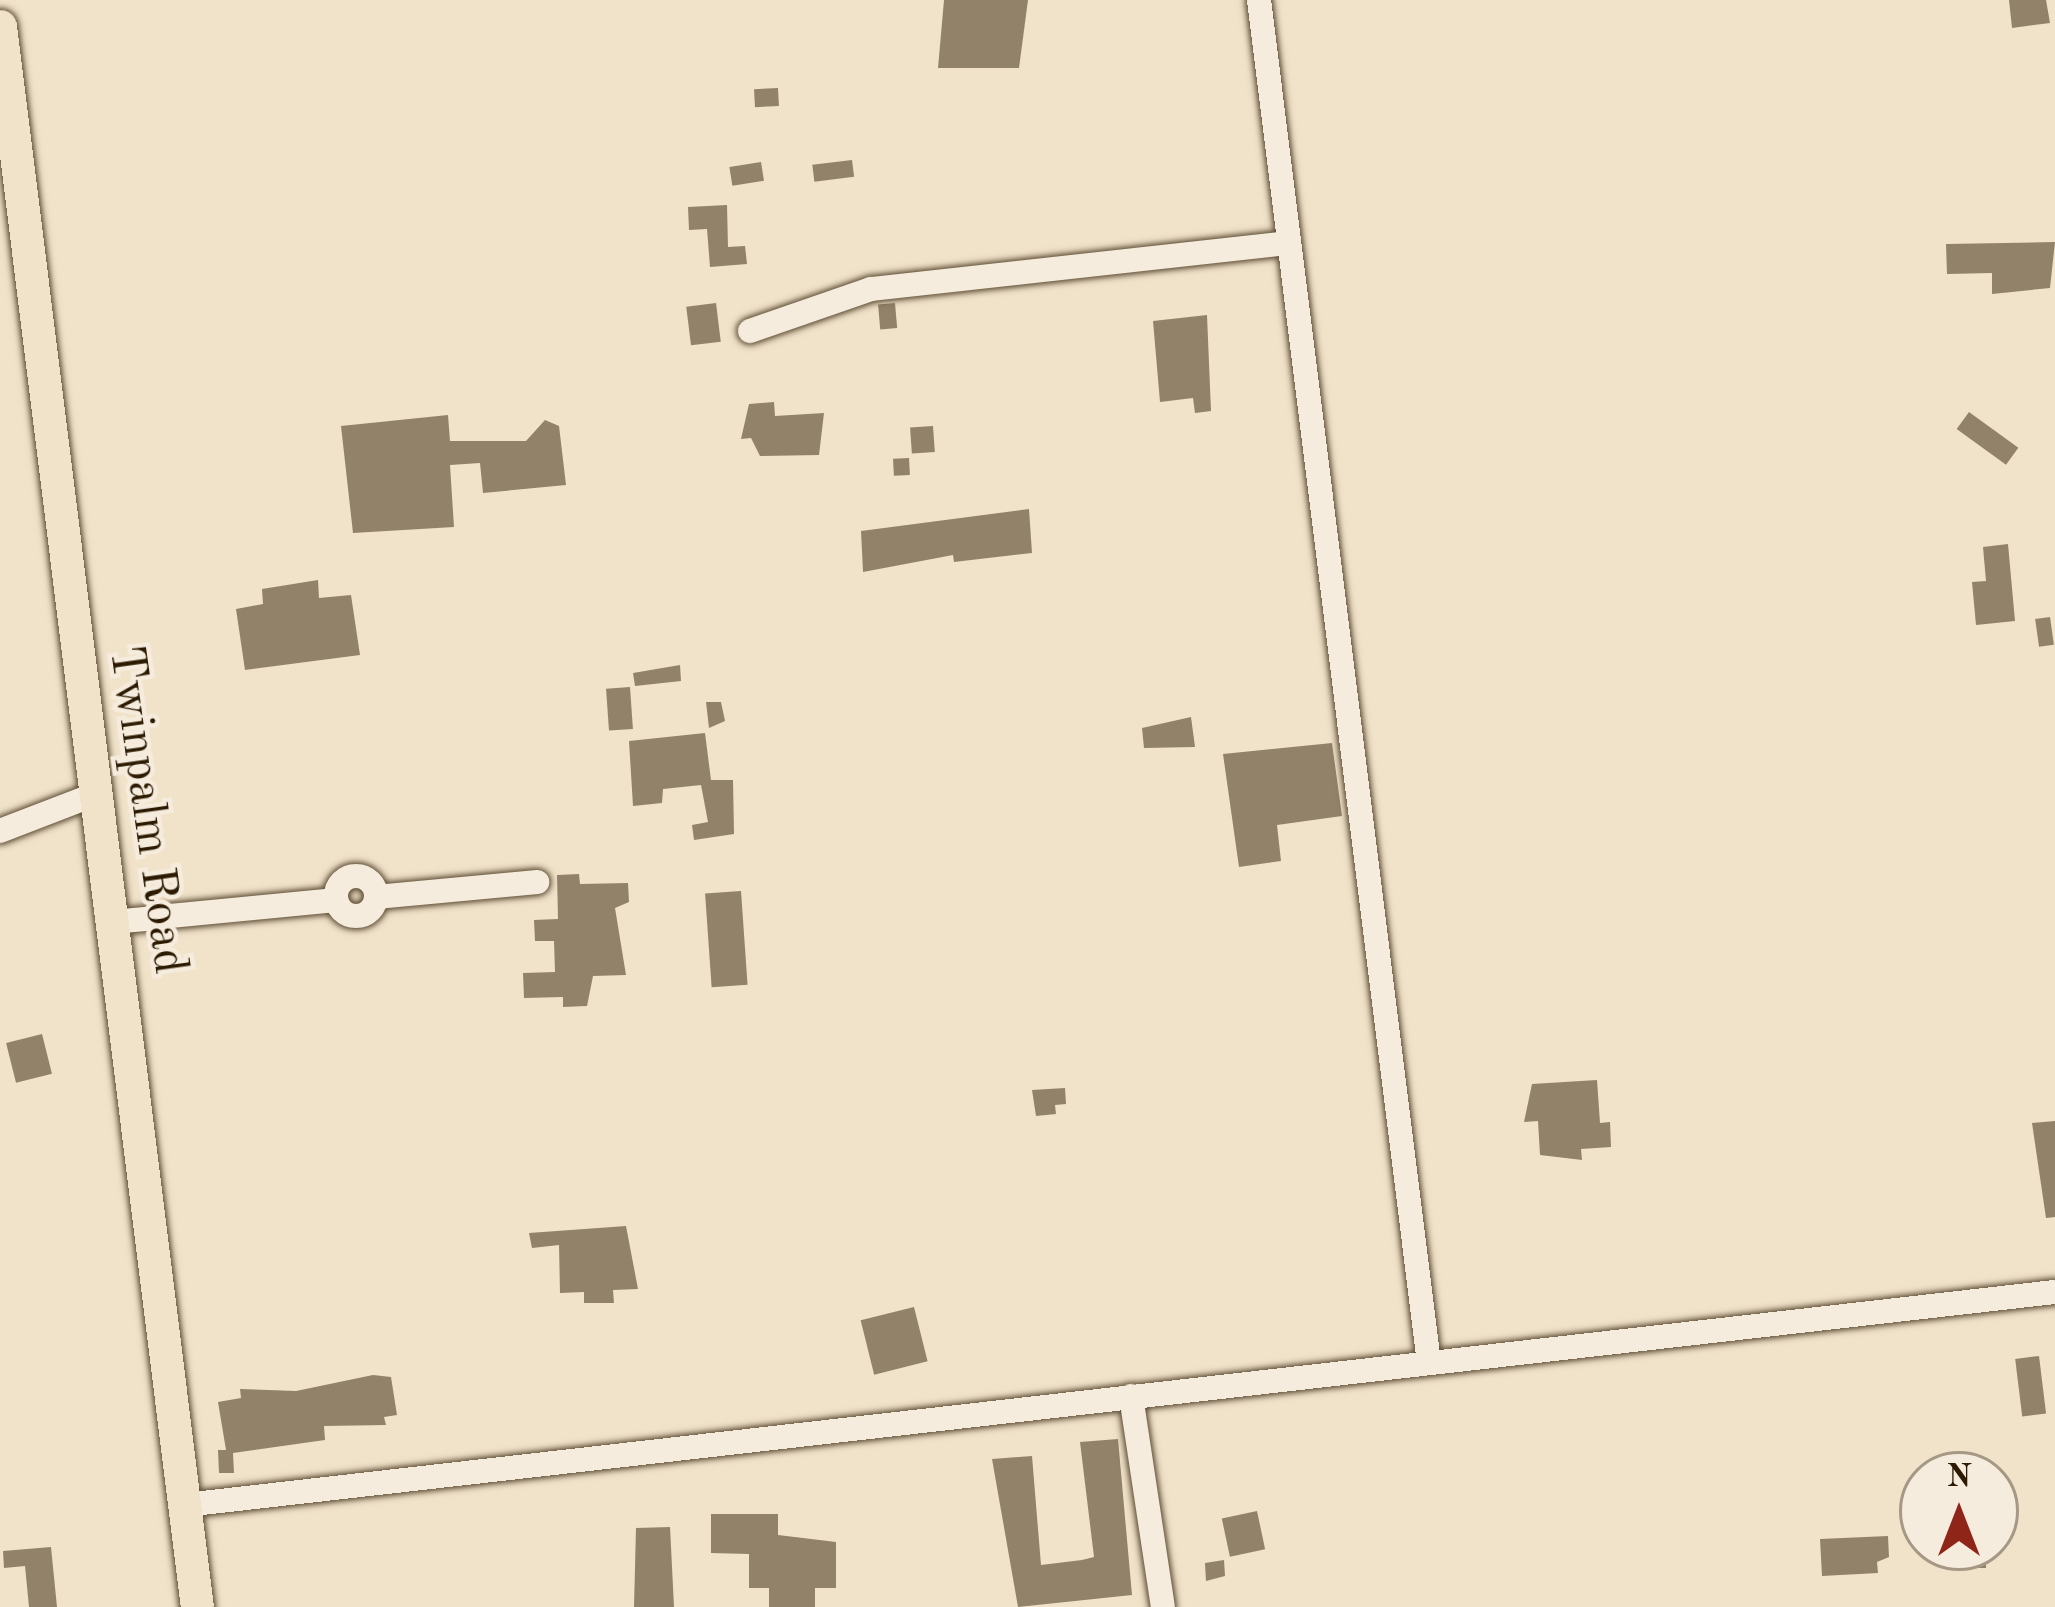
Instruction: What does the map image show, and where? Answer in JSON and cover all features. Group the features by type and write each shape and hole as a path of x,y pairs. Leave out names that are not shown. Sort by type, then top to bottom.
{"main road":[{"name":"Twinpalm Road","path":"0,26 11,208 96,794 197,1607"}],"street":[{"path":"1259,0 1430,1362"},
{"path":"749,331 871,289 1286,243"},
{"path":"0,831 96,794"},
{"path":"112,922 336,900 343,880 357,875 372,883 376,897 537,882"},
{"path":"185,1504 2055,1292"},
{"path":"1131,1396 1162,1607"}],"building":[{"path":"944,0 1028,0 1019,68 938,68"},
{"path":"2009,0 2046,0 2050,23 2012,28"},
{"path":"778,88 779,106 755,107 754,89"},
{"path":"852,160 854,177 814,182 812,165"},
{"path":"761,162 764,181 732,186 729,167"},
{"path":"727,205 728,247 745,246 747,264 710,267 707,229 689,230 688,207"},
{"path":"2055,242 2050,288 1992,294 1992,273 1947,274 1946,244"},
{"path":"716,303 721,342 691,345 686,307"},
{"path":"895,303 897,328 880,329 878,304"},
{"path":"1207,315 1211,411 1195,413 1193,398 1160,402 1153,321"},
{"path":"774,402 775,416 824,413 819,455 760,456 751,438 741,439 749,404"},
{"path":"1969,412 2018,448 2006,465 1957,429"},
{"path":"448,415 450,441 526,441 545,420 559,426 566,485 483,493 480,463 450,465 454,527 353,533 341,426"},
{"path":"933,426 935,452 912,454 910,428"},
{"path":"909,458 910,475 894,476 893,459"},
{"path":"1029,509 1032,553 954,562 953,555 863,572 861,531"},
{"path":"2008,544 2015,621 1976,625 1972,582 1986,581 1983,547"},
{"path":"318,580 319,598 351,595 360,655 245,670 236,609 263,604 262,589"},
{"path":"2050,617 2054,645 2039,647 2035,619"},
{"path":"680,665 681,681 635,686 633,673"},
{"path":"630,687 633,729 609,731 606,689"},
{"path":"706,702 721,702 725,721 709,728"},
{"path":"1191,717 1195,747 1144,748 1142,728"},
{"path":"705,733 711,780 733,780 734,834 694,840 692,825 708,822 701,785 663,789 662,803 633,806 629,741"},
{"path":"1332,743 1342,816 1277,825 1281,861 1239,867 1223,754"},
{"path":"579,874 580,884 628,883 629,902 615,908 626,975 593,976 587,1006 563,1007 563,997 524,998 523,973 555,972 554,941 535,941 534,920 558,919 557,875"},
{"path":"741,891 748,985 712,987 705,894"},
{"path":"42,1034 52,1074 16,1083 6,1043"},
{"path":"1597,1080 1600,1123 1610,1122 1611,1147 1581,1149 1582,1160 1540,1155 1538,1121 1524,1122 1532,1084"},
{"path":"1065,1088 1066,1104 1055,1105 1056,1114 1036,1116 1032,1090"},
{"path":"2055,1121 2055,1217 2046,1218 2032,1123"},
{"path":"626,1226 638,1289 613,1290 614,1303 584,1303 584,1292 560,1293 559,1245 532,1248 529,1233"},
{"path":"914,1307 928,1361 874,1375 861,1320"},
{"path":"2039,1356 2046,1414 2022,1416 2015,1359"},
{"path":"373,1375 391,1377 397,1415 384,1417 386,1425 324,1426 325,1440 233,1453 234,1473 219,1473 218,1450 226,1450 218,1402 241,1398 240,1389 296,1391"},
{"path":"1118,1439 1132,1595 1018,1607 992,1459 1032,1456 1041,1565 1082,1560 1094,1557 1080,1442"},
{"path":"1257,1511 1265,1549 1230,1557 1222,1518"},
{"path":"711,1514 778,1514 778,1535 836,1542 836,1588 815,1588 815,1607 769,1607 769,1588 749,1588 749,1554 711,1553"},
{"path":"670,1527 674,1607 634,1607 636,1528"},
{"path":"1888,1536 1889,1557 1877,1562 1878,1573 1822,1576 1820,1539"},
{"path":"51,1547 57,1607 29,1607 25,1566 4,1568 3,1551"},
{"path":"1224,1560 1225,1576 1206,1581 1205,1563"}]}
